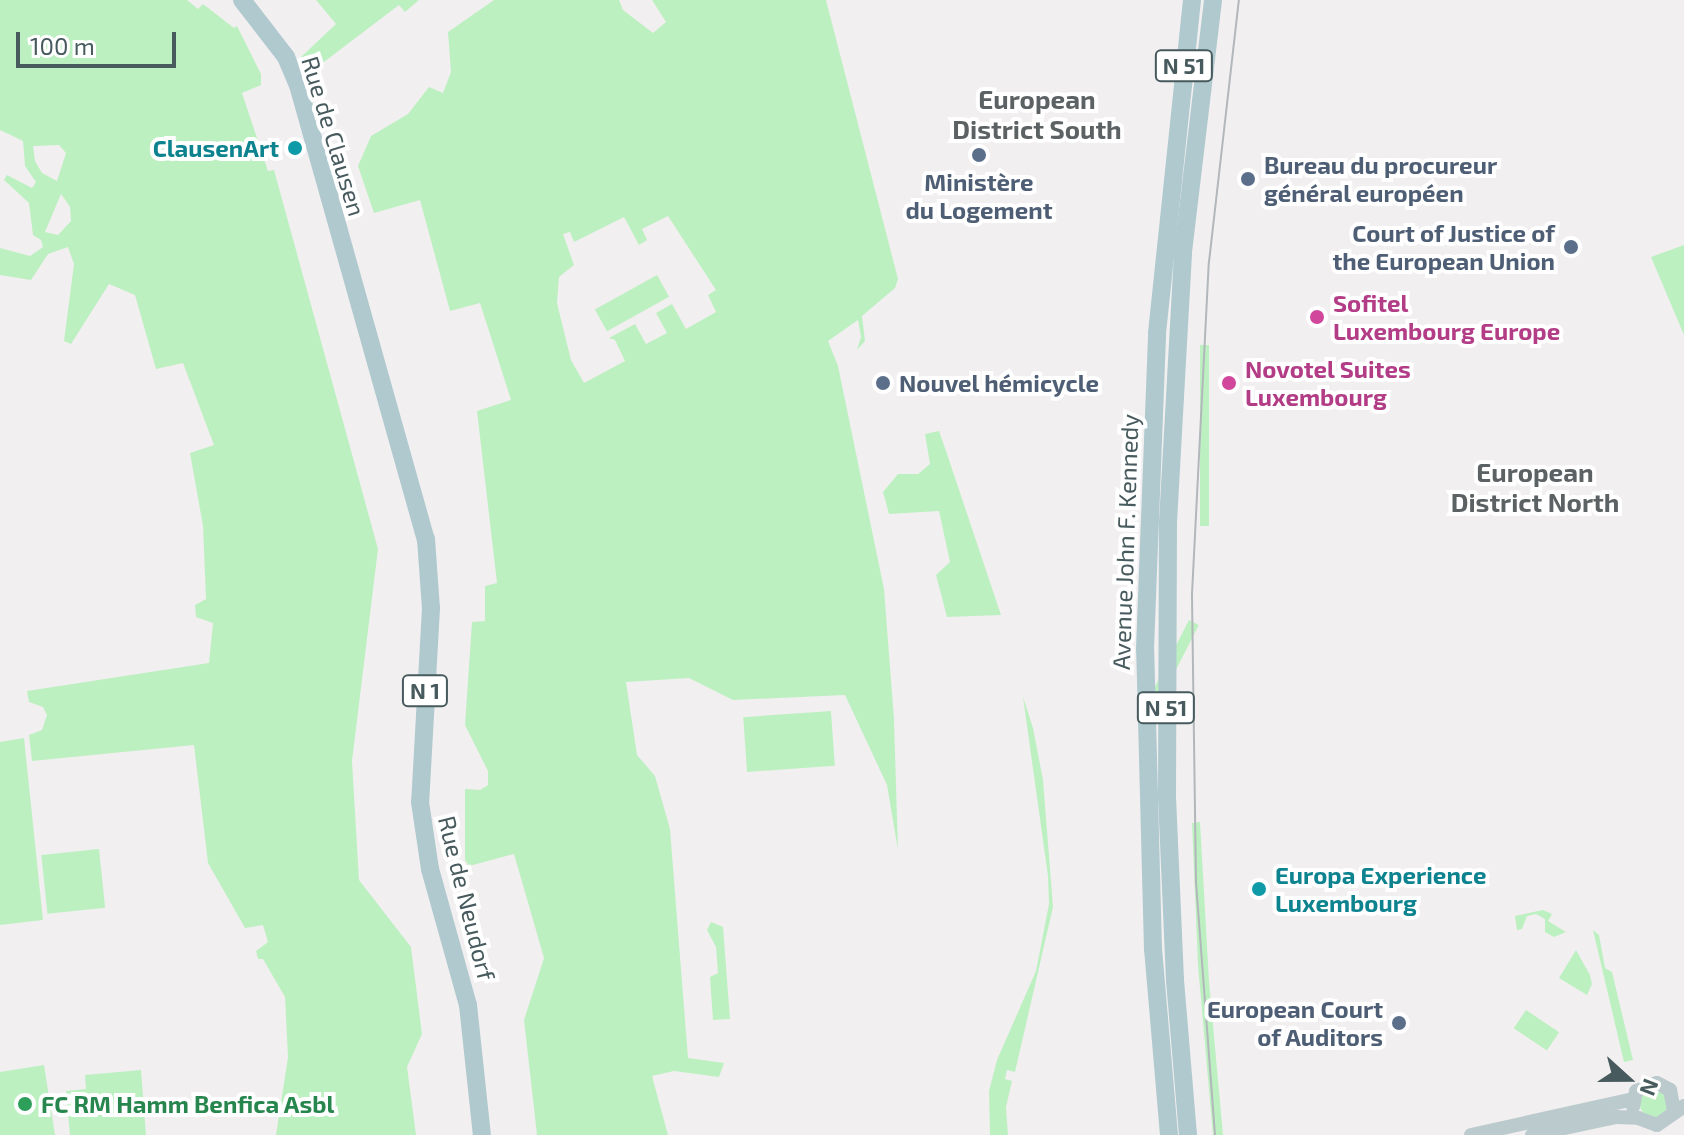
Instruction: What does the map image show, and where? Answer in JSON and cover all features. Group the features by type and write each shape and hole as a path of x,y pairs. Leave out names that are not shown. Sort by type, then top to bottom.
{"main road":[{"name":"Rue de Clausen","path":"242,0 272,37 292,71 345,252"},
{"name":"Avenue John F. Kennedy","path":"1169,1135 1153,949 1145,649 1157,333 1192,0"},
{"name":"Avenue John F. Kennedy","path":"1188,1135 1175,980 1167,810 1167,537 1172,398 1183,252 1213,0"},
{"name":"Rue de Neudorf","path":"345,252 426,539 431,608 420,802 430,869 468,1005 482,1135"}],"street":[{"path":"1532,1135 1615,1117 1638,1118 1657,1125 1679,1108 1677,1089 1649,1083 1636,1091 1633,1099 1638,1118"},
{"path":"1471,1135 1633,1099"}],"green space":[{"path":"0,0 187,0 198,9 203,4 234,28 237,26 261,74 261,85 242,93 268,171 274,170 378,549 352,761 359,880 411,947 422,1034 407,1067 416,1135 276,1135 288,1057 285,997 263,959 258,959 256,951 268,942 263,925 245,928 208,863 194,745 32,761 29,735 42,730 47,715 43,707 29,702 27,691 209,663 213,623 196,617 195,605 206,599 203,526 190,453 214,445 183,363 156,369 135,295 109,284 71,344 64,341 74,264 68,247 48,254 31,280 0,275 0,248 30,256 43,247 41,240 33,235 29,203 4,180 7,175 32,188 36,182 25,166 23,141 0,130","holes":["59,145 66,153 57,181 42,173 35,161 33,146","61,194 70,207 71,221 58,235 45,232"]},
{"path":"316,0 419,0 405,12 399,5 312,71 301,57 336,24"},
{"path":"494,0 619,0 623,10 653,33 666,22 652,0 826,0 898,279 895,288 862,316 865,341 857,350 861,337 858,320 828,341 838,366 884,589 894,719 898,850 887,785 845,695 733,700 689,678 626,682 637,755 655,776 670,829 688,1058 724,1063 719,1077 674,1071 652,1076 668,1135 537,1135 524,1020 544,958 514,854 469,866 465,860 465,789 480,790 488,785 488,771 465,725 472,622 485,621 485,586 497,583 477,411 511,400 480,303 450,311 420,200 374,213 358,166 371,136 408,114 429,87 443,93 451,72 448,32","holes":["668,216 716,290 708,295 716,312 686,329 672,304 656,313 667,333 646,344 635,324 609,338 615,340 625,361 584,383 571,360 557,303 559,277 574,265 563,234 570,232 574,242 624,217 639,245 647,240 642,229"]},
{"path":"1684,245 1684,335 1651,257"},
{"path":"657,275 669,297 607,331 595,309"},
{"path":"1200,345 1209,345 1209,526 1200,526"},
{"path":"939,431 1001,615 947,617 936,575 950,562 939,511 889,514 883,492 898,474 918,474 930,464 925,434"},
{"path":"1189,620 1199,625 1159,703 1150,698"},
{"path":"1023,697 1033,728 1043,780 1053,907 1015,1072 1007,1070 1005,1079 1012,1081 1006,1107 1008,1135 990,1135 989,1091 997,1060 1036,971 1049,904 1048,876"},
{"path":"831,711 835,766 747,772 743,717"},
{"path":"24,738 43,920 0,925 0,742"},
{"path":"1200,822 1209,981 1223,1135 1213,1135 1198,965 1192,823"},
{"path":"99,849 105,908 47,914 41,855"},
{"path":"1543,910 1552,914 1548,921 1566,932 1554,937 1545,932 1545,919 1536,914 1527,916 1522,929 1517,930 1515,916"},
{"path":"711,922 723,927 730,1019 713,1020 710,977 718,973 716,947 707,930"},
{"path":"1593,930 1599,935 1605,968 1612,972 1633,1060 1624,1062"},
{"path":"1576,950 1590,975 1592,984 1587,995 1559,978"},
{"path":"1526,1010 1559,1032 1547,1051 1514,1028"},
{"name":"FC RM Hamm Benfica Asbl","path":"44,1065 55,1135 0,1135 0,1072"},
{"path":"141,1070 146,1135 70,1135 66,1091 86,1089 85,1075"},
{"path":"1654,1090 1664,1094 1668,1104 1664,1114 1654,1118 1644,1114 1640,1104 1644,1094"}],"tram line":[{"path":"1215,1135 1196,883 1192,594 1209,262 1239,0"}],"place":[{"name":"ClausenArt","path":"295,148"},
{"name":"Ministère du Logement","path":"979,155"},
{"name":"Bureau du procureur général européen","path":"1248,179"},
{"name":"Court of Justice of the European Union","path":"1571,247"},
{"name":"Sofitel Luxembourg Europe","path":"1317,317"},
{"name":"Nouvel hémicycle","path":"883,383"},
{"name":"Novotel Suites Luxembourg","path":"1229,383"},
{"name":"Europa Experience Luxembourg","path":"1259,889"},
{"name":"European Court of Auditors","path":"1399,1023"},
{"name":"FC RM Hamm Benfica Asbl","path":"25,1104"}],"district":[{"name":"European District South","path":"1037,114"},
{"name":"European District North","path":"1535,487"}]}
